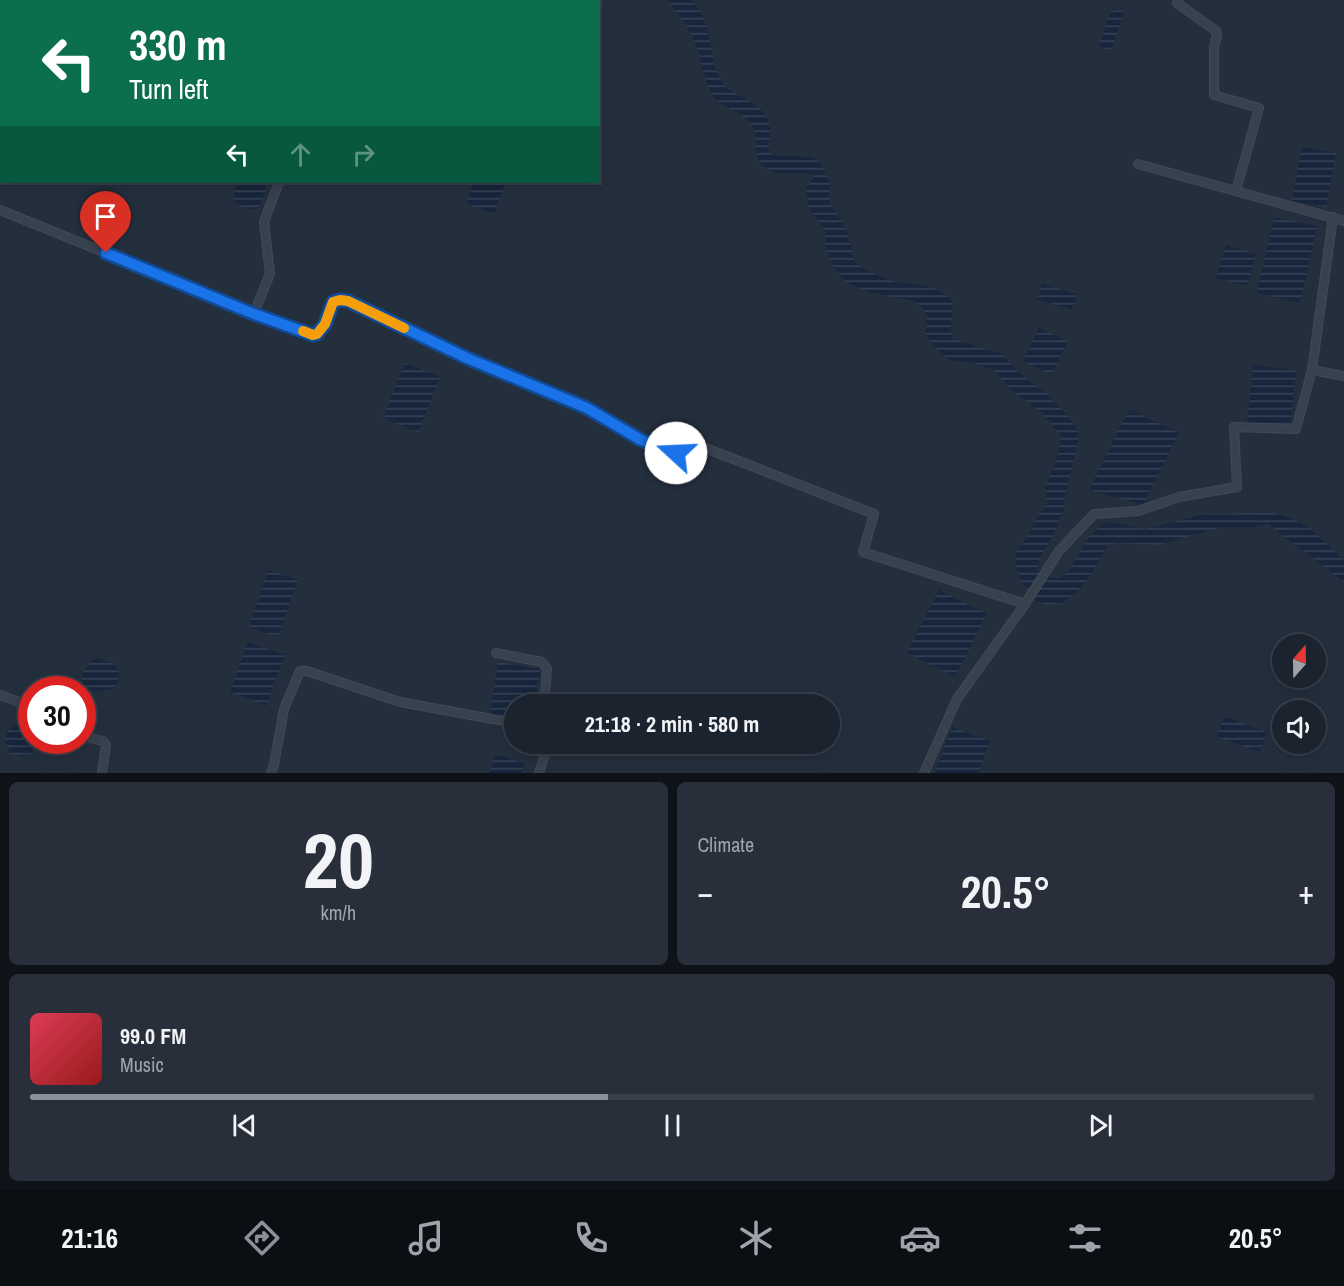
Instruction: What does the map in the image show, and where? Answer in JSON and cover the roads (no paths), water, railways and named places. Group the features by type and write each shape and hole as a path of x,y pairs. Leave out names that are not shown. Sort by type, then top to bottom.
{"street":[{"path":"1176,1 1216,32 1214,95 1259,108 1236,191"},
{"path":"1138,164 1344,220"},
{"path":"254,314 270,274 264,222 279,183"},
{"path":"0,210 254,314 313,335 317,334 325,324 333,302 348,301 469,359 587,408 641,440 676,453 695,444 874,514 863,552 1025,604"},
{"path":"924,773 957,699 1025,604 1059,551 1094,514 1138,512 1179,497 1237,487 1234,427 1296,429 1312,370 1333,218"},
{"path":"1312,370 1344,376"},
{"path":"496,653 542,662 547,669 545,694"},
{"path":"271,773 284,709 300,671 307,671 400,702 504,721"},
{"path":"0,695 18,702"},
{"path":"96,739 103,741 106,745 102,773"},
{"path":"539,773 545,754"}],"water":[{"path":"668,0 691,0 699,9 704,19 718,75 726,87 754,104 766,116 770,126 769,151 772,155 809,157 816,159 822,166 830,183 829,203 846,228 855,263 888,279 926,286 946,295 953,302 951,325 953,339 1002,354 1018,372 1046,393 1076,427 1079,437 1065,496 1065,506 1055,532 1040,558 1037,570 1054,578 1061,578 1090,536 1104,522 1145,529 1201,515 1270,512 1291,518 1310,528 1344,560 1344,582 1268,524 1248,528 1221,527 1158,545 1120,543 1107,545 1091,575 1077,592 1062,603 1049,605 1036,601 1020,580 1016,566 1016,552 1030,532 1039,513 1045,509 1046,486 1058,455 1061,436 1042,413 1013,391 993,370 971,362 951,361 936,349 926,335 927,316 916,302 856,287 837,272 827,250 826,233 809,207 806,189 815,175 778,173 761,163 756,153 756,137 752,126 744,117 717,101 713,96 693,37"},
{"path":"1112,8 1124,12 1111,51 1099,46"},
{"path":"1302,147 1336,153 1326,207 1292,201"},
{"path":"237,183 264,183 266,187 258,208 247,209 233,198"},
{"path":"474,183 506,183 494,214 466,203"},
{"path":"1274,217 1317,226 1300,303 1257,293"},
{"path":"1226,245 1256,254 1247,286 1216,278"},
{"path":"1042,284 1077,294 1072,310 1037,299"},
{"path":"1039,328 1068,341 1052,375 1023,361"},
{"path":"405,363 440,377 418,432 383,418"},
{"path":"1253,365 1296,370 1290,428 1247,423"},
{"path":"1129,409 1179,433 1143,505 1089,490"},
{"path":"268,570 298,580 278,637 249,627"},
{"path":"939,590 987,614 955,677 907,653"},
{"path":"248,642 285,655 266,706 230,692"},
{"path":"97,658 109,662 116,668 119,676 115,688 96,690 96,676 82,676 91,662"},
{"path":"498,662 540,669 537,694 504,694 504,716 490,714"},
{"path":"1224,716 1267,732 1260,752 1217,737"},
{"path":"18,725 18,754 31,754 23,757 10,754 5,741 8,730"},
{"path":"952,727 990,741 978,773 935,773"},
{"path":"496,754 525,764 521,773 489,773"}]}
